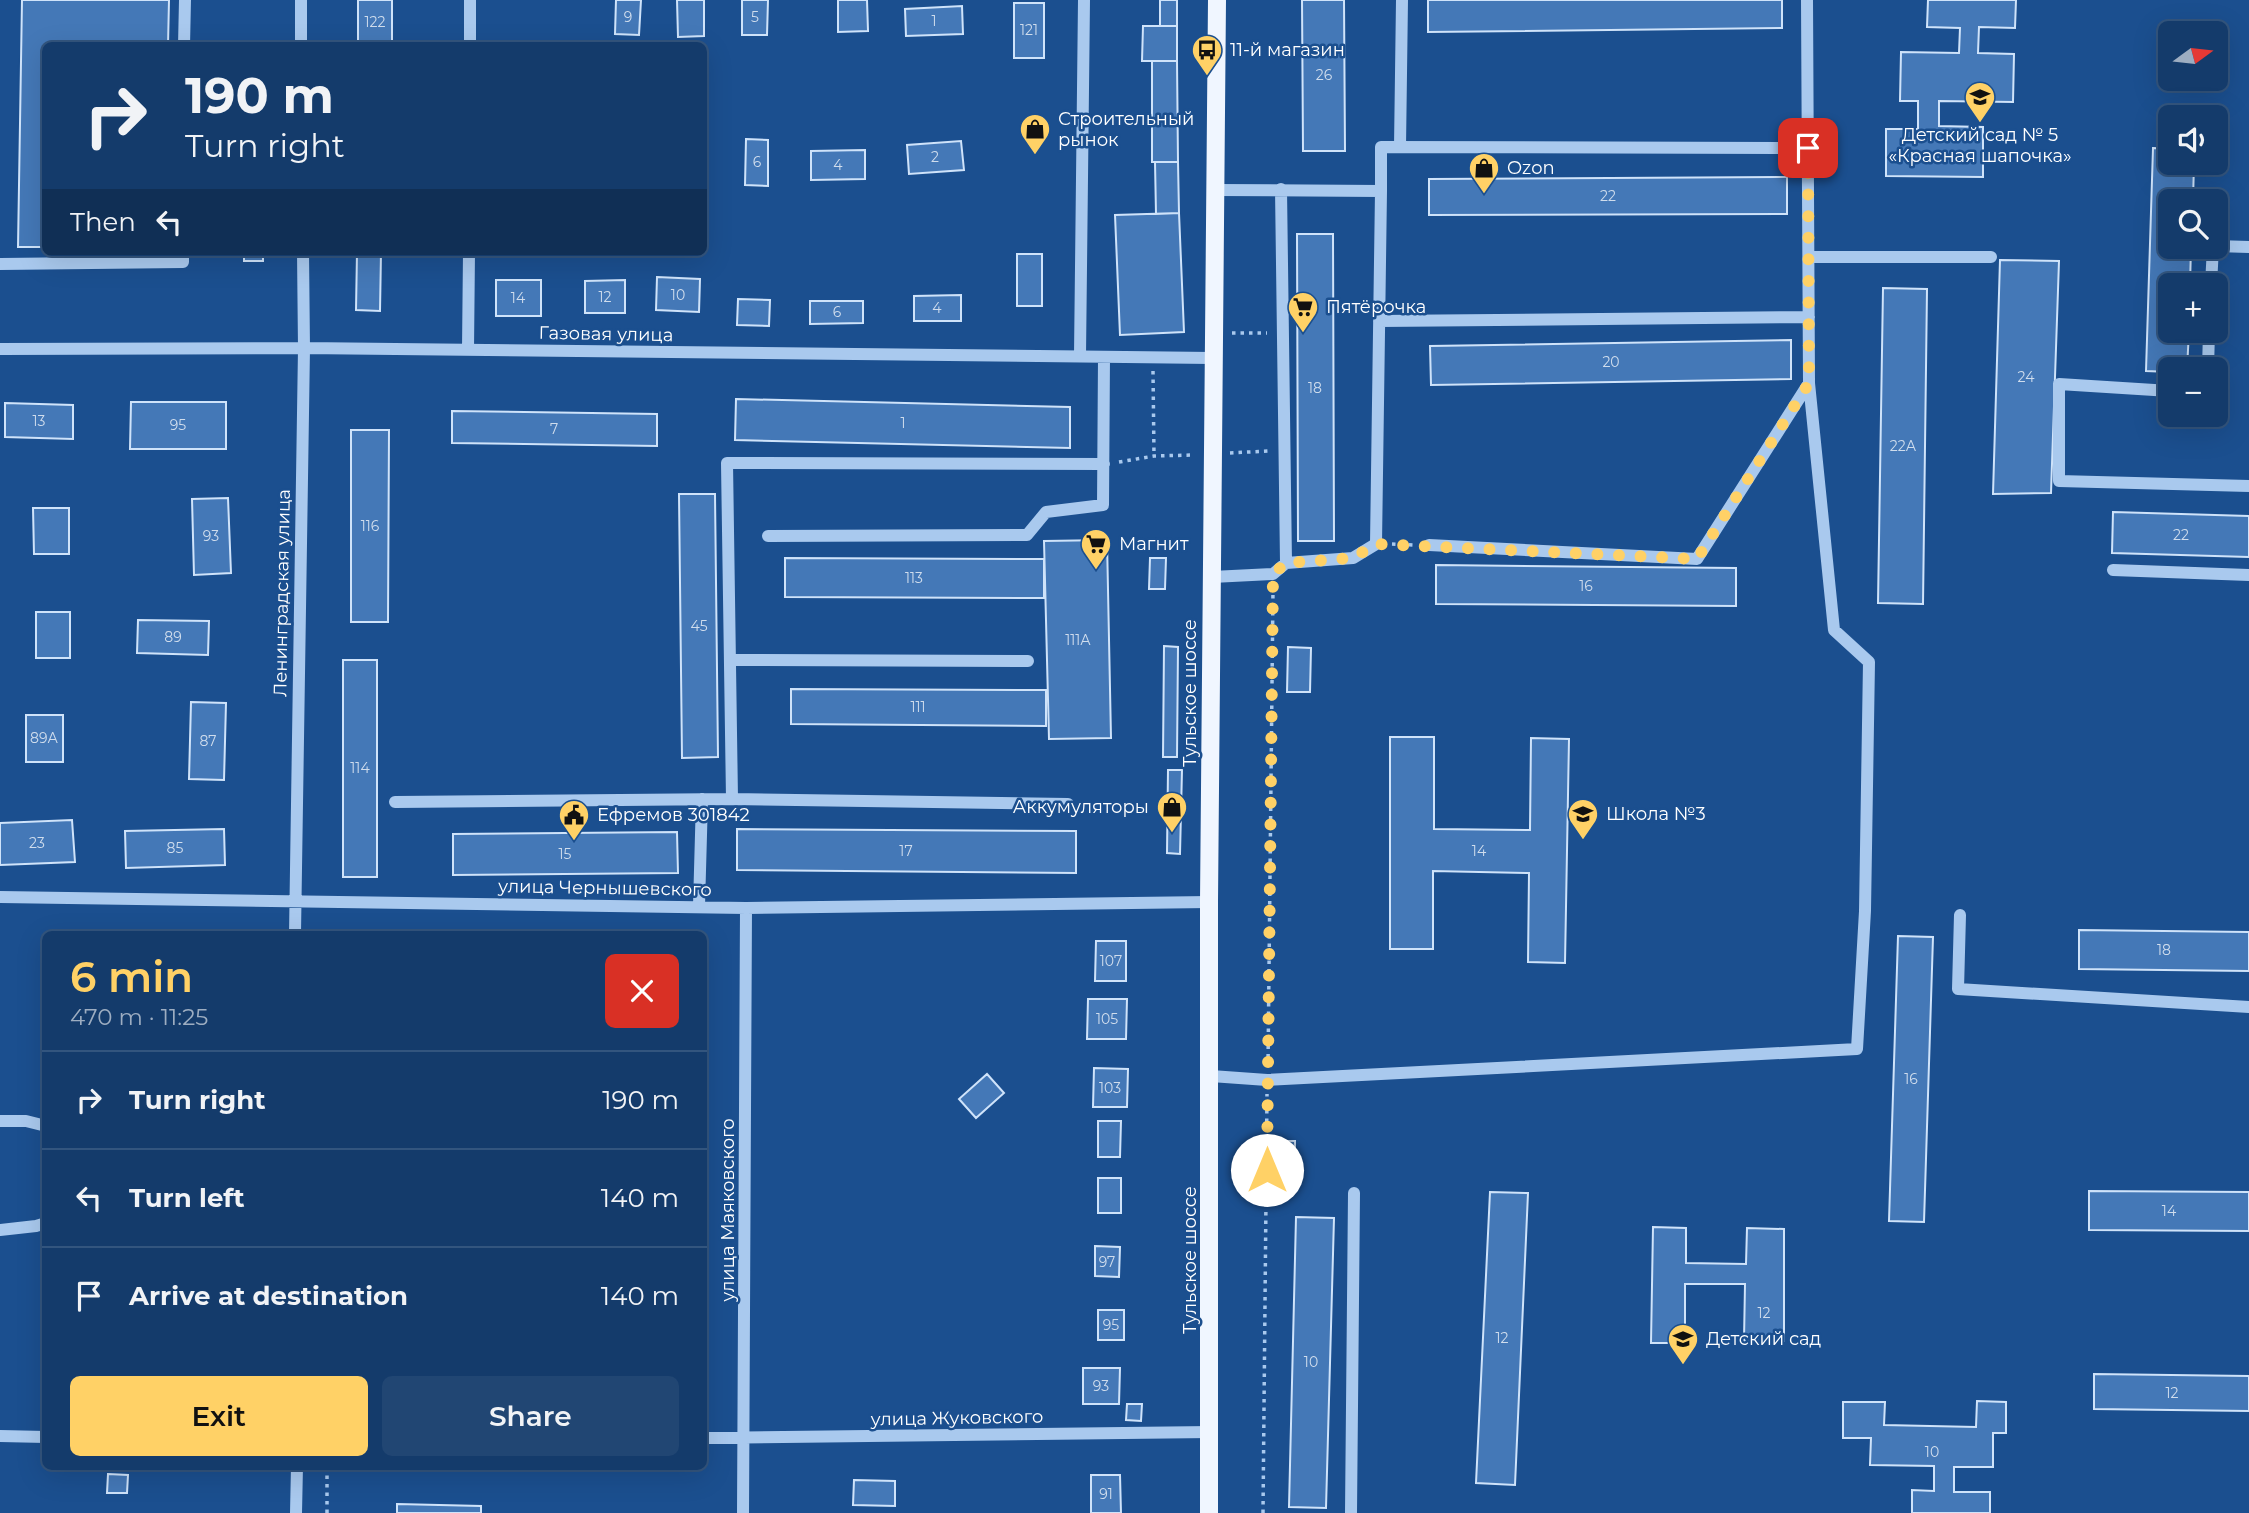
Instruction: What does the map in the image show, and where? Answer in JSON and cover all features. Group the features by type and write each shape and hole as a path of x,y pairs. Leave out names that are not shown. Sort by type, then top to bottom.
{"main road":[{"name":"Тульское шоссе","path":"1209,1513 1209,902 1217,0"}],"street":[{"path":"184,42 185,0"},
{"path":"301,0 301,42"},
{"path":"470,0 470,42"},
{"path":"1080,356 1084,0"},
{"path":"1400,147 1402,0"},
{"path":"1211,1076 1267,1080 1857,1049 1865,911 1869,662 1835,630 1809,383 1807,0"},
{"path":"1212,577 1273,574 1286,563 1353,558 1376,544 1381,147 1808,148"},
{"path":"1281,189 1286,563"},
{"path":"1215,190 1381,191"},
{"path":"2228,246 2249,247"},
{"path":"0,264 183,262 183,256"},
{"name":"Ленинградская улица","path":"295,931 303,256"},
{"path":"468,256 468,350"},
{"path":"1809,257 1991,257"},
{"path":"1379,321 1809,317"},
{"name":"Газовая улица","path":"0,349 304,348 1212,358"},
{"path":"768,536 1027,534 1045,512 1103,505 1104,357"},
{"path":"1429,545 1697,559 1809,383"},
{"path":"2158,390 2059,384 2059,481 2249,486"},
{"path":"732,799 727,463 1104,464"},
{"path":"2113,570 2249,575"},
{"path":"730,660 1028,661"},
{"path":"699,906 702,799"},
{"path":"395,802 732,799 1068,804"},
{"name":"улица Чернышевского","path":"0,897 746,908 1209,902"},
{"name":"улица Маяковского","path":"743,1513 746,908"},
{"path":"1959,915 1958,989 2249,1007"},
{"path":"0,1121 26,1121 42,1125"},
{"path":"1351,1513 1354,1193"},
{"path":"0,1230 42,1224"},
{"name":"улица Жуковского","path":"707,1438 1211,1432"},
{"path":"0,1436 42,1437"},
{"path":"296,1513 297,1470"}],"path":[{"path":"1213,333 1283,333"},
{"path":"1153,358 1154,456"},
{"path":"1376,544 1429,545"},
{"path":"1263,1513 1273,574"},
{"path":"327,1470 327,1513"}],"building":[{"path":"22,0 169,0 168,42 42,42 42,247 18,247"},
{"path":"358,0 392,0 392,42 358,42"},
{"path":"616,0 641,0 639,35 615,34"},
{"path":"677,0 704,0 704,36 678,37"},
{"path":"742,0 768,0 767,35 742,35"},
{"path":"838,0 867,0 868,31 838,32"},
{"path":"1160,0 1177,0 1177,26 1160,26"},
{"path":"1302,0 1344,0 1345,151 1303,151"},
{"path":"1428,0 1782,0 1782,28 1428,32"},
{"path":"1928,0 2016,0 2015,28 1979,27 1978,53 2014,54 2013,102 1939,101 1939,126 1983,127 1983,177 1886,176 1886,129 1918,129 1918,101 1900,101 1901,52 1959,53 1960,28 1927,27"},
{"path":"1014,3 1044,3 1044,58 1014,58"},
{"path":"962,6 963,34 906,36 905,9"},
{"path":"1143,26 1177,26 1177,61 1142,61"},
{"path":"1152,61 1177,61 1178,162 1152,162"},
{"path":"746,139 768,140 768,186 745,185"},
{"path":"961,141 964,170 909,174 907,145"},
{"path":"2153,148 2158,148 2158,175 2194,175 2193,189 2158,189 2158,259 2191,259 2190,273 2158,273 2158,343 2188,343 2188,357 2158,357 2158,372 2146,371"},
{"path":"865,150 865,179 811,180 811,151"},
{"path":"1155,162 1178,162 1179,213 1156,214"},
{"path":"1787,177 1787,214 1429,215 1429,179"},
{"path":"1179,213 1184,332 1120,335 1115,215"},
{"path":"1297,234 1333,234 1334,541 1298,541"},
{"path":"1017,254 1042,254 1042,306 1017,306"},
{"path":"244,256 263,256 263,261 244,261"},
{"path":"357,256 381,256 380,311 356,310"},
{"path":"2000,260 2059,261 2051,493 1993,494"},
{"path":"657,277 700,279 699,312 656,310"},
{"path":"496,280 541,280 541,316 496,316"},
{"path":"625,280 625,313 585,313 585,281"},
{"path":"1883,288 1927,289 1923,604 1878,603"},
{"path":"961,295 961,321 914,321 914,296"},
{"path":"738,299 770,300 769,326 737,325"},
{"path":"810,301 863,301 863,323 810,324"},
{"path":"1791,340 1791,379 1431,385 1430,346"},
{"path":"736,399 1070,407 1070,448 735,440"},
{"path":"131,402 226,402 226,449 130,449"},
{"path":"5,403 73,405 73,439 5,437"},
{"path":"452,411 657,414 657,446 452,443"},
{"path":"351,430 389,430 388,622 351,622"},
{"path":"679,494 715,494 718,757 682,758"},
{"path":"228,498 231,573 194,575 192,499"},
{"path":"33,508 69,508 69,554 34,554"},
{"path":"2113,512 2249,516 2249,557 2112,553"},
{"path":"1107,540 1111,738 1049,739 1044,541"},
{"path":"785,558 1044,559 1044,598 785,597"},
{"path":"1150,558 1166,558 1165,589 1149,589"},
{"path":"1436,565 1736,568 1736,606 1436,604"},
{"path":"36,612 70,612 70,658 36,658"},
{"path":"138,620 209,621 208,655 137,653"},
{"path":"1164,646 1178,647 1177,757 1163,757"},
{"path":"1288,647 1311,648 1310,692 1287,692"},
{"path":"343,660 377,660 377,877 343,877"},
{"path":"791,689 1046,690 1046,726 791,724"},
{"path":"191,702 226,703 224,780 189,779"},
{"path":"26,715 63,715 63,762 26,762"},
{"path":"1390,737 1434,737 1434,829 1530,830 1531,738 1569,739 1565,963 1528,962 1529,873 1433,871 1433,949 1390,949"},
{"path":"1168,770 1182,770 1180,854 1167,853"},
{"path":"72,820 75,862 0,865 0,823"},
{"path":"224,829 225,865 126,868 125,831"},
{"path":"737,829 1076,831 1076,873 737,870"},
{"path":"677,832 678,873 453,875 453,834"},
{"path":"2079,930 2249,932 2249,971 2079,969"},
{"path":"1898,936 1933,937 1924,1222 1889,1221"},
{"path":"1096,941 1126,941 1126,981 1095,981"},
{"path":"1088,999 1127,999 1126,1039 1087,1039"},
{"path":"1094,1068 1128,1069 1127,1107 1093,1107"},
{"path":"987,1074 1004,1093 976,1118 959,1099"},
{"path":"1098,1121 1121,1121 1120,1157 1098,1157"},
{"path":"1270,1141 1295,1141 1295,1161 1270,1162"},
{"path":"1098,1178 1121,1178 1121,1213 1098,1213"},
{"path":"2089,1191 2249,1192 2249,1231 2089,1230"},
{"path":"1490,1192 1528,1193 1515,1485 1476,1483"},
{"path":"1296,1217 1334,1218 1326,1508 1289,1507"},
{"path":"1653,1227 1686,1228 1686,1263 1746,1264 1747,1228 1784,1229 1784,1341 1744,1341 1745,1284 1685,1284 1685,1343 1651,1343"},
{"path":"1095,1246 1120,1247 1119,1277 1095,1276"},
{"path":"1098,1310 1124,1310 1124,1340 1098,1340"},
{"path":"1083,1368 1120,1368 1119,1404 1083,1404"},
{"path":"2094,1374 2249,1376 2249,1411 2094,1409"},
{"path":"1977,1401 2006,1402 2006,1433 1993,1433 1993,1467 1954,1467 1954,1492 1990,1492 1990,1513 1912,1513 1912,1490 1934,1491 1934,1466 1870,1465 1871,1438 1843,1438 1843,1402 1885,1402 1884,1425 1976,1427"},
{"path":"1127,1404 1142,1404 1141,1421 1126,1420"},
{"path":"108,1474 128,1475 127,1493 107,1493"},
{"path":"1091,1475 1120,1475 1121,1513 1091,1513"},
{"path":"854,1480 895,1481 895,1506 853,1505"},
{"path":"397,1504 481,1506 481,1513 397,1513"}],"place":[{"name":"11-й магазин","path":"1207,77"},
{"name":"Детский сад № 5 «Красная шапочка»","path":"1980,124"},
{"name":"Строительный рынок","path":"1035,156"},
{"name":"Ozon","path":"1484,195"},
{"name":"Пятёрочка","path":"1303,334"},
{"name":"Магнит","path":"1096,571"},
{"name":"Аккумуляторы","path":"1172,834"},
{"name":"Школа №3","path":"1583,841"},
{"name":"Ефремов 301842","path":"574,842"},
{"name":"Детский сад","path":"1683,1366"}],"route":[{"path":"1267,1170 1273,574 1286,563 1353,558 1376,544 1697,559 1809,383 1808,148"}]}
